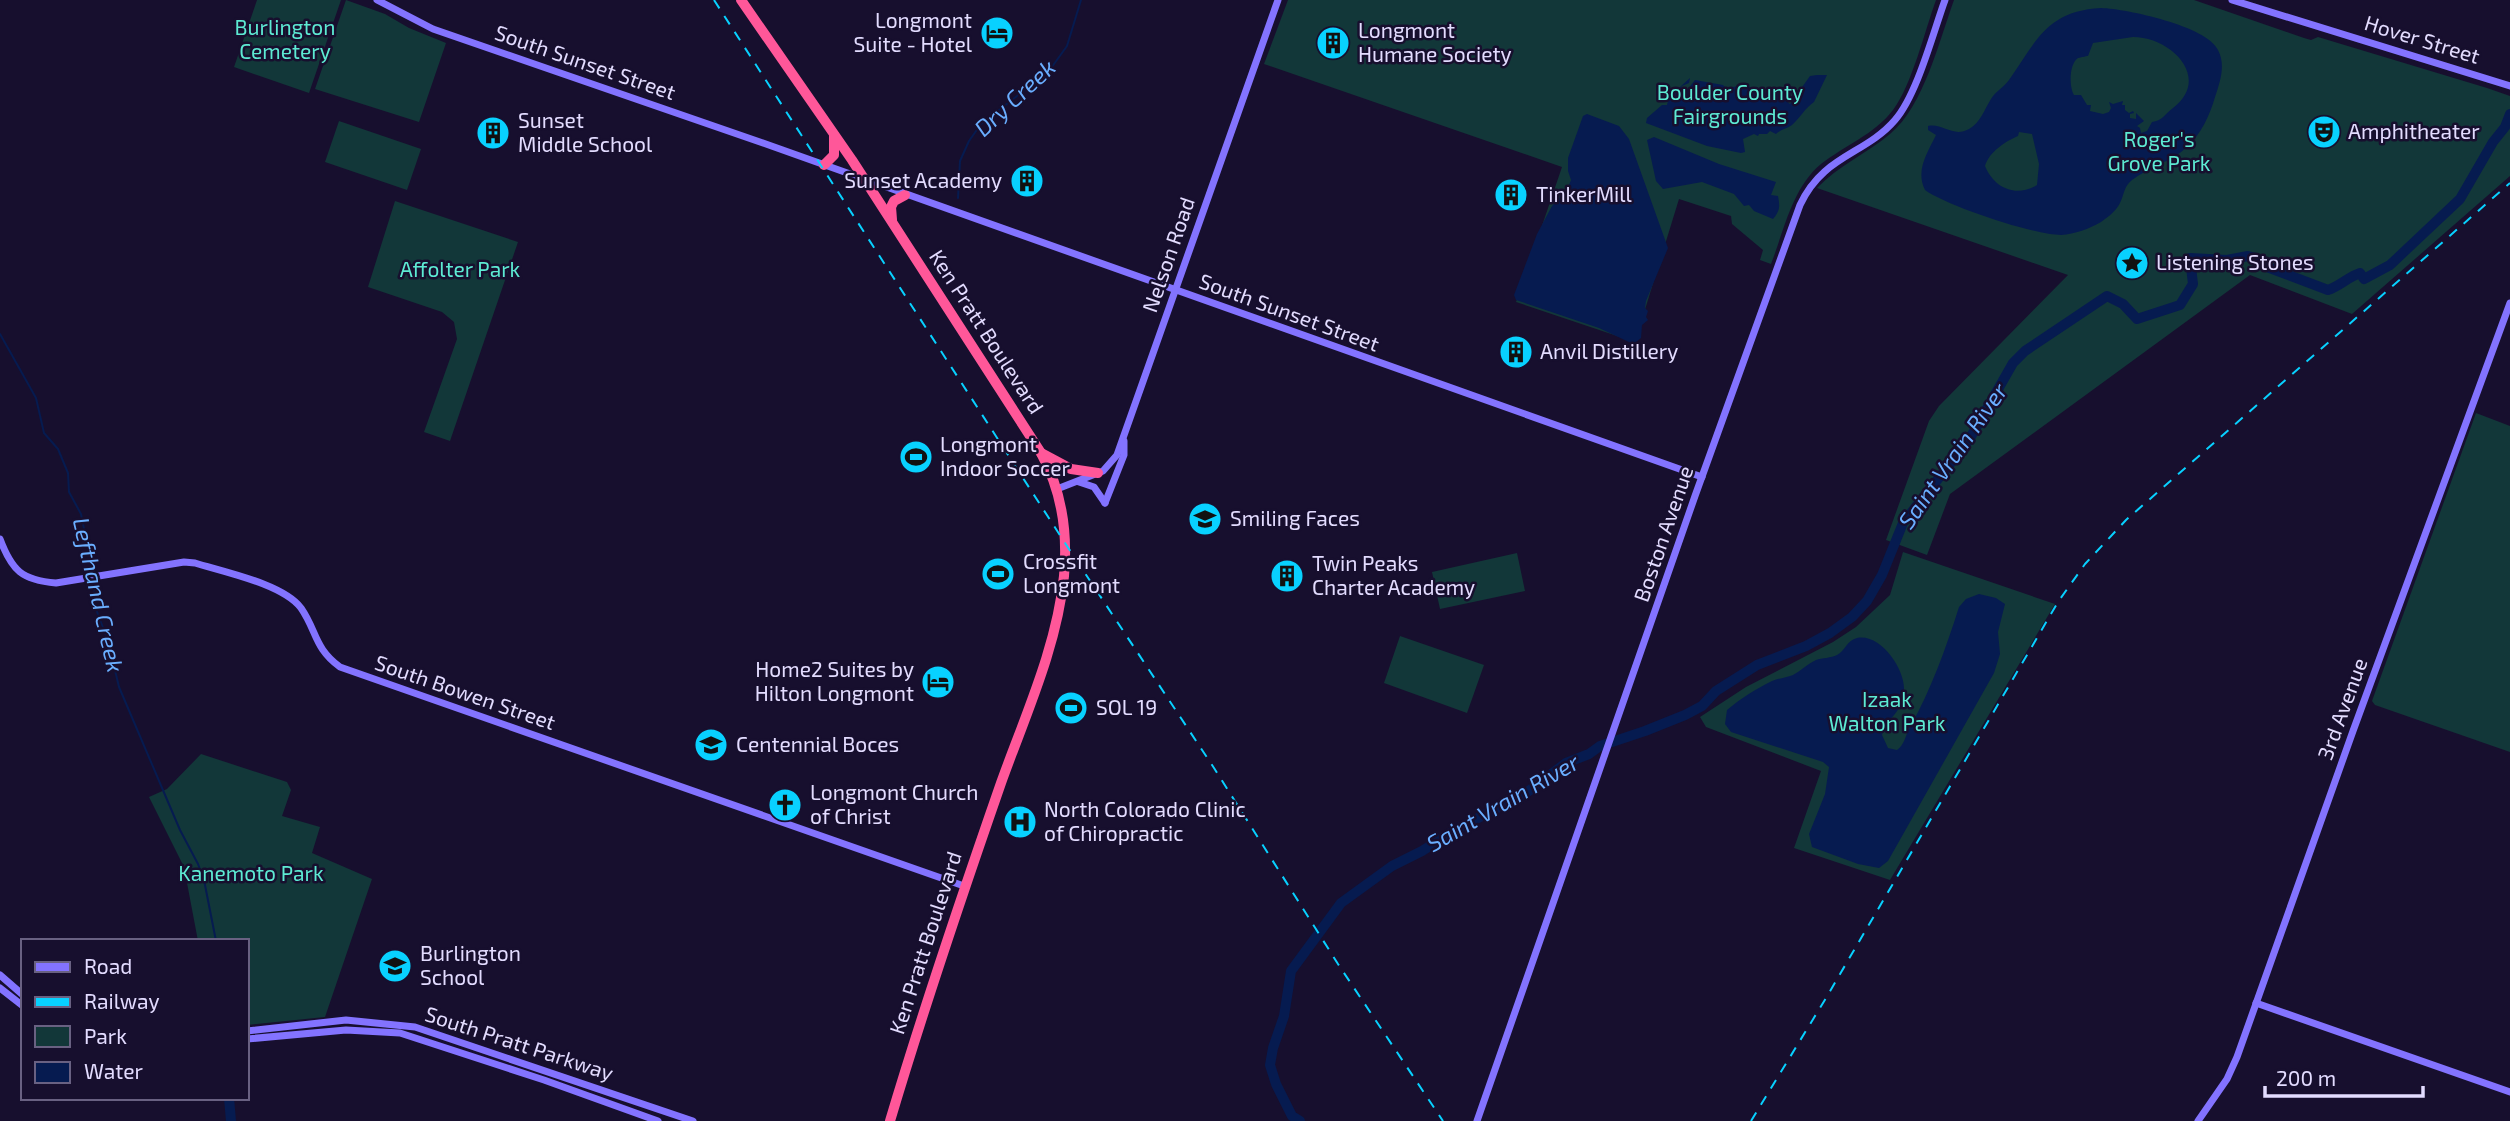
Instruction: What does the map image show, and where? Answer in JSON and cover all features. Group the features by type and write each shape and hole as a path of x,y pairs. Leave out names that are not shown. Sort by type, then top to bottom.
{"highway":[{"name":"Ken Pratt Boulevard","path":"741,0 866,181 1041,453 1057,489 1064,519 1062,593 1054,632 964,886 890,1121"},
{"path":"824,165 834,155 834,134"},
{"path":"893,224 891,207 897,198 905,195"},
{"path":"1041,453 1070,468 1098,473"}],"street":[{"name":"South Sunset Street","path":"377,0 433,29 785,151 1702,477"},
{"name":"Nelson Road","path":"1057,489 1098,473 1113,461 1125,434 1278,0"},
{"name":"Boston Avenue","path":"1477,1121 1702,477 1806,193 1823,172 1883,131 1904,109 1945,0"},
{"name":"Hover Street","path":"2232,0 2508,85"},
{"name":"South Sunset Street","path":"785,151 812,161"},
{"name":"3rd Avenue","path":"2197,1121 2233,1068 2510,303"},
{"path":"1075,482 1094,487 1105,503 1124,456 1125,434"},
{"name":"South Bowen Street","path":"0,539 12,565 30,579 56,583 184,562 195,563 273,589 293,599 323,652 340,667 964,886"},
{"path":"0,975 21,993"},
{"path":"0,988 21,1004"},
{"path":"2256,1003 2510,1092"},
{"name":"South Pratt Parkway","path":"248,1031 346,1020 415,1027 693,1121"},
{"name":"South Pratt Parkway","path":"248,1039 346,1030 400,1033 544,1080 657,1121"}],"green space":[{"name":"Burlington Cemetery","path":"257,0 341,0 309,93 234,67"},
{"path":"346,0 385,14 409,28 446,43 419,122 315,89"},
{"name":"Boulder County Fairgrounds","path":"1288,0 1936,0 1900,99 1877,126 1830,157 1811,174 1796,197 1771,264 1760,260 1763,250 1732,224 1731,216 1679,199 1635,342 1516,302 1562,167 1264,64"},
{"name":"Roger's Grove Park","path":"1954,0 2194,0 2304,38 2311,40 2318,37 2487,88 2510,96 2510,176 2352,314 2250,275 1950,494 1927,555 1886,540 1929,421 1939,406 2068,275 1817,188 1881,141 1902,122 1929,72"},
{"path":"339,121 421,149 407,190 325,162"},
{"name":"Affolter Park","path":"395,201 518,242 450,441 424,432 457,339 454,322 442,312 368,287"},
{"path":"2476,413 2510,426 2510,752 2375,705 2372,701"},
{"name":"Izaak Walton Park","path":"1903,552 2055,604 1890,880 1794,848 1821,771 1706,727 1700,717 1746,687 1833,642 1856,627 1890,595"},
{"path":"1517,553 1525,591 1440,609 1432,572"},
{"path":"1400,636 1484,665 1467,713 1384,683"},
{"name":"Kanemoto Park","path":"201,754 287,782 291,790 282,816 320,827 312,853 372,879 325,1017 248,1025 248,939 198,939 184,867 149,797 167,789"}],"water":[{"path":"2101,8 2147,15 2183,26 2211,41 2220,56 2220,79 2208,117 2192,142 2174,157 2129,182 2118,206 2101,222 2071,234 2048,234 2012,225 1952,204 1925,190 1922,168 1936,135 1928,130 1928,126 1958,132 1969,129 2045,30 2068,15","holes":["2133,37 2161,44 2182,61 2188,72 2189,84 2184,96 2161,119 2152,122 2147,131 2141,133 2137,126 2144,121 2136,113 2136,119 2130,118 2130,114 2134,113 2125,110 2123,101 2113,104 2109,102 2111,108 2103,114 2090,111 2091,105 2087,105 2081,95 2074,95 2071,81 2071,70 2075,61 2088,56 2093,43","2019,132 2032,134 2039,164 2037,185 2014,191 2006,189 1994,180 1985,166 1994,152 2018,136"]},
{"path":"1827,75 1814,102 1792,125 1776,134 1770,131 1743,139 1745,152 1707,146 1646,123 1647,118 1662,105 1667,105 1669,97 1690,78 1689,83 1682,86 1674,100 1683,95 1695,80 1723,85 1726,88 1746,85 1761,93 1779,94 1790,104 1810,76"},
{"path":"1587,114 1619,126 1629,139 1668,248 1646,301 1648,320 1642,325 1641,338 1635,343 1516,300 1514,295 1537,234 1552,206 1567,190 1571,180 1568,158 1583,116"},
{"path":"1654,137 1719,164 1776,182 1771,195 1778,196 1777,214 1773,219 1754,211 1749,205 1744,206 1734,194 1702,182 1663,189 1656,181 1647,140"},
{"name":"Izaak Walton Park","path":"1979,594 1996,598 2005,604 1998,632 2000,654 1994,673 1888,861 1879,868 1858,864 1812,847 1809,834 1825,794 1829,767 1823,762 1731,732 1725,724 1727,710 1766,684 1793,675 1816,660 1837,655 1854,639 1866,638 1882,646 1895,662 1903,680 1901,704 1882,735 1888,748 1897,750 1931,684 1959,607 1966,599"}],"waterway":[{"name":"Dry Creek","path":"958,198 960,161 969,141 981,124 1049,71 1067,46 1081,0"},
{"name":"Saint Vrain River","path":"1300,1121 1292,1116 1276,1084 1270,1065 1273,1048 1284,1016 1291,971 1341,903 1392,866 1526,793 1566,763 1589,754 1600,746 1685,715 1702,706 1716,691 1757,665 1806,646 1852,617 1867,601 1882,575 1903,523 1969,440 2013,363 2025,351 2107,296 2123,304 2137,319 2180,305 2193,284 2190,258 2227,260 2248,256 2256,258 2267,267 2328,290 2360,273 2364,279 2390,265 2460,199 2493,142 2505,127 2510,114"},
{"name":"Lefthand Creek","path":"0,334 36,398 44,433 58,449 68,473 69,492 81,514 93,573"},
{"name":"Lefthand Creek","path":"93,579 96,609 108,641 119,687 180,830 198,864 204,880 216,939"},
{"path":"229,1100 231,1121"}],"railway":[{"path":"714,0 1065,543 1214,768 1338,964 1443,1121"},
{"path":"1751,1121 2058,602 2085,564 2126,520 2510,183"}],"place":[{"name":"Longmont Suite - Hotel","path":"997,33"},
{"name":"Longmont Humane Society","path":"1333,43"},
{"name":"Amphitheater","path":"2324,132"},
{"name":"Sunset Middle School","path":"493,133"},
{"name":"Sunset Academy","path":"1027,181"},
{"name":"TinkerMill","path":"1511,195"},
{"name":"Listening Stones","path":"2132,263"},
{"name":"Anvil Distillery","path":"1516,352"},
{"name":"Longmont Indoor Soccer","path":"916,457"},
{"name":"Smiling Faces","path":"1205,519"},
{"name":"Crossfit Longmont","path":"998,574"},
{"name":"Twin Peaks Charter Academy","path":"1287,576"},
{"name":"Home2 Suites by Hilton Longmont","path":"938,682"},
{"name":"SOL 19","path":"1071,708"},
{"name":"Centennial Boces","path":"711,745"},
{"name":"Longmont Church of Christ","path":"785,805"},
{"name":"North Colorado Clinic of Chiropractic","path":"1020,822"},
{"name":"Burlington School","path":"395,966"}]}
